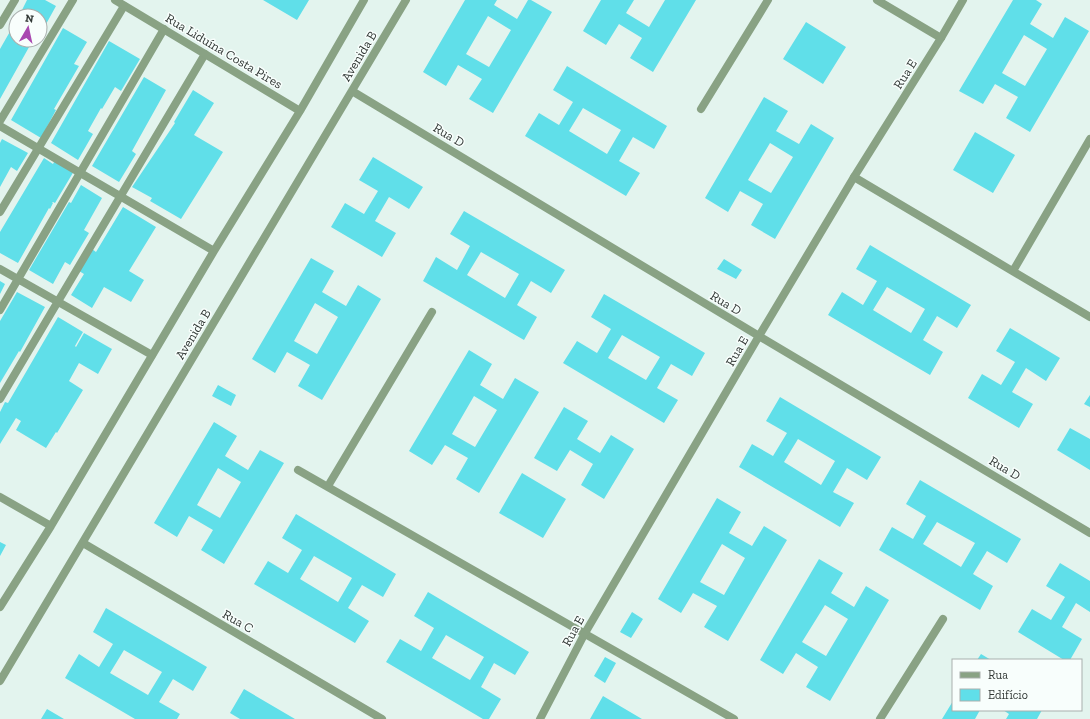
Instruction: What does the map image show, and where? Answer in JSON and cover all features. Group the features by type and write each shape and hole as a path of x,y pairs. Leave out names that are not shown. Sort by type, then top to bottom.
{"street":[{"path":"0,25 15,0"},
{"path":"0,121 73,0"},
{"name":"Rua Liduína Costa Pires","path":"115,0 300,110"},
{"name":"Avenida B","path":"0,607 51,526 214,251 300,110 364,0"},
{"name":"Avenida B","path":"0,681 406,0"},
{"path":"701,108 768,0"},
{"path":"877,0 941,38"},
{"name":"Rua E","path":"540,719 586,633 759,336 854,177 963,0"},
{"path":"0,212 124,6"},
{"path":"0,310 164,29"},
{"path":"0,399 205,54"},
{"name":"Rua D","path":"352,91 1090,533"},
{"path":"0,126 214,251"},
{"path":"1013,271 1090,139"},
{"path":"854,177 1090,317"},
{"path":"0,269 152,355"},
{"path":"328,486 432,312"},
{"path":"298,470 586,633 734,719"},
{"path":"0,496 51,526"},
{"name":"Rua C","path":"83,543 382,719"},
{"path":"880,719 943,619"}],"building":[{"path":"27,0 45,0 56,6 48,20 48,8 23,8"},
{"path":"263,0 309,0 297,20"},
{"path":"465,0 497,0 494,5 517,19 528,0 531,0 552,12 493,113 469,99 482,79 458,65 446,86 423,72","holes":["488,16 511,30 489,67 466,54"]},
{"path":"601,0 634,0 626,13 649,27 665,0 696,0 653,72 630,58 642,38 619,24 606,45 583,31"},
{"path":"1013,0 1036,0 1042,4 1030,24 1053,38 1065,17 1089,31 1030,132 1006,118 1018,97 995,84 983,104 959,91","holes":["1024,35 1047,49 1025,86 1002,73"]},
{"path":"806,22 846,47 823,84 783,59"},
{"path":"63,28 87,42 74,64 79,66 54,109 56,110 41,138 11,120"},
{"path":"8,35 8,48 29,48 0,99 0,49"},
{"path":"109,41 140,59 121,91 115,87 102,109 101,108 88,131 93,134 78,160 51,143"},
{"path":"567,66 667,126 654,149 633,137 619,161 640,173 626,196 525,136 539,113 559,125 573,102 553,90","holes":["583,108 621,130 607,154 569,131"]},
{"path":"144,77 166,90 132,151 136,154 119,182 92,166"},
{"path":"193,90 214,103 194,135 223,152 181,219 150,201 152,198 132,187 175,123 174,122"},
{"path":"764,97 788,111 776,131 799,144 811,124 834,138 775,239 751,225 763,204 740,191 728,212 705,198","holes":["770,143 793,157 771,193 748,180"]},
{"path":"975,132 1015,155 993,193 953,170"},
{"path":"2,139 28,153 17,171 11,167 0,187 0,143"},
{"path":"373,157 423,187 409,209 389,197 375,221 396,233 382,257 331,227 345,203 364,214 378,191 359,180"},
{"path":"44,158 53,164 55,160 74,171 55,203 52,203 50,209 49,208 18,263 0,253 0,232"},
{"path":"81,185 102,198 84,230 89,233 70,265 65,262 53,284 29,270 69,202 71,203"},
{"path":"123,207 156,227 129,271 144,280 131,302 104,287 92,308 71,295 84,274 79,271 92,249 96,252"},
{"path":"464,211 565,270 551,293 531,281 517,305 537,317 524,340 423,281 436,257 457,270 470,246 450,234","holes":["481,252 519,274 505,298 467,275"]},
{"path":"870,245 971,305 957,328 937,316 923,340 943,352 930,375 828,315 842,292 863,305 877,281 856,269","holes":["887,287 925,309 911,333 873,310"]},
{"path":"311,258 334,271 322,292 346,306 358,285 381,299 322,400 298,386 310,365 287,352 275,373 252,359","holes":["315,303 338,317 317,354 294,341"]},
{"path":"724,259 742,270 736,279 717,269"},
{"path":"0,281 5,284 0,294"},
{"path":"17,292 45,307 20,352 19,351 0,383 0,321"},
{"path":"604,294 705,353 692,376 671,364 657,388 678,400 664,423 563,363 577,341 597,353 611,329 591,317","holes":["622,335 660,357 646,380 608,358"]},
{"path":"58,317 83,332 75,346 76,347 84,333 112,349 98,374 79,363 69,381 83,390 57,433 56,432 46,448 16,430 21,421 16,418 0,444 0,412 5,402 8,403"},
{"path":"1010,328 1060,358 1046,381 1026,368 1012,392 1033,404 1019,428 968,398 982,374 1001,385 1015,362 996,351"},
{"path":"469,350 492,364 480,385 503,399 515,378 539,392 479,493 456,479 468,458 445,445 432,465 409,451","holes":["474,396 497,410 475,447 452,434"]},
{"path":"218,385 236,395 231,406 212,396"},
{"path":"1090,395 1090,407 1084,404"},
{"path":"780,397 881,457 867,480 847,468 833,492 854,503 840,527 739,467 752,444 773,456 787,433 766,421","holes":["798,439 835,461 821,485 784,462"]},
{"path":"564,407 588,421 577,439 600,453 611,435 634,449 604,499 581,485 593,464 570,450 557,471 534,458"},
{"path":"214,422 237,436 225,456 248,470 260,450 284,463 224,564 201,550 213,530 189,516 177,537 154,523","holes":["218,468 241,482 220,518 197,505"]},
{"path":"1070,428 1090,439 1090,470 1057,450"},
{"path":"522,473 566,499 543,538 499,513"},
{"path":"920,480 1021,539 1007,563 987,551 973,574 993,586 980,610 879,550 892,527 913,539 926,516 906,504","holes":["937,522 975,543 961,567 923,544"]},
{"path":"717,498 741,512 729,533 752,546 764,526 787,540 728,641 704,627 717,606 693,593 681,613 658,599","holes":["722,544 745,558 724,595 700,582"]},
{"path":"296,514 396,574 383,597 362,585 348,608 369,621 355,643 254,584 268,561 288,573 302,550 282,538","holes":["314,556 352,578 338,602 300,579"]},
{"path":"0,542 6,545 0,556"},
{"path":"819,559 843,573 831,593 854,607 866,586 889,600 830,701 806,687 818,667 796,653 783,674 760,660","holes":["825,605 848,619 826,656 802,642"]},
{"path":"1060,563 1090,581 1090,612 1076,603 1062,627 1082,639 1071,659 1062,659 1018,632 1032,609 1051,620 1065,597 1046,586"},
{"path":"428,592 529,652 515,675 494,663 481,687 501,699 489,719 483,719 386,662 400,639 421,651 434,628 414,616","holes":["446,635 484,657 470,680 432,658"]},
{"path":"106,608 207,667 193,691 173,679 159,702 180,714 177,719 135,719 65,678 79,654 99,667 113,644 93,632","holes":["124,650 162,672 148,695 110,673"]},
{"path":"632,612 643,619 631,638 620,632"},
{"path":"981,654 989,659 978,659"},
{"path":"605,657 616,663 605,683 594,676"},
{"path":"244,689 295,719 240,719 230,713"},
{"path":"603,696 642,719 590,719"},
{"path":"952,703 952,711 979,711 975,719 942,719"},
{"path":"47,709 64,719 41,719"},
{"path":"1004,711 1041,711 1037,719 1006,719 1009,714"}]}
